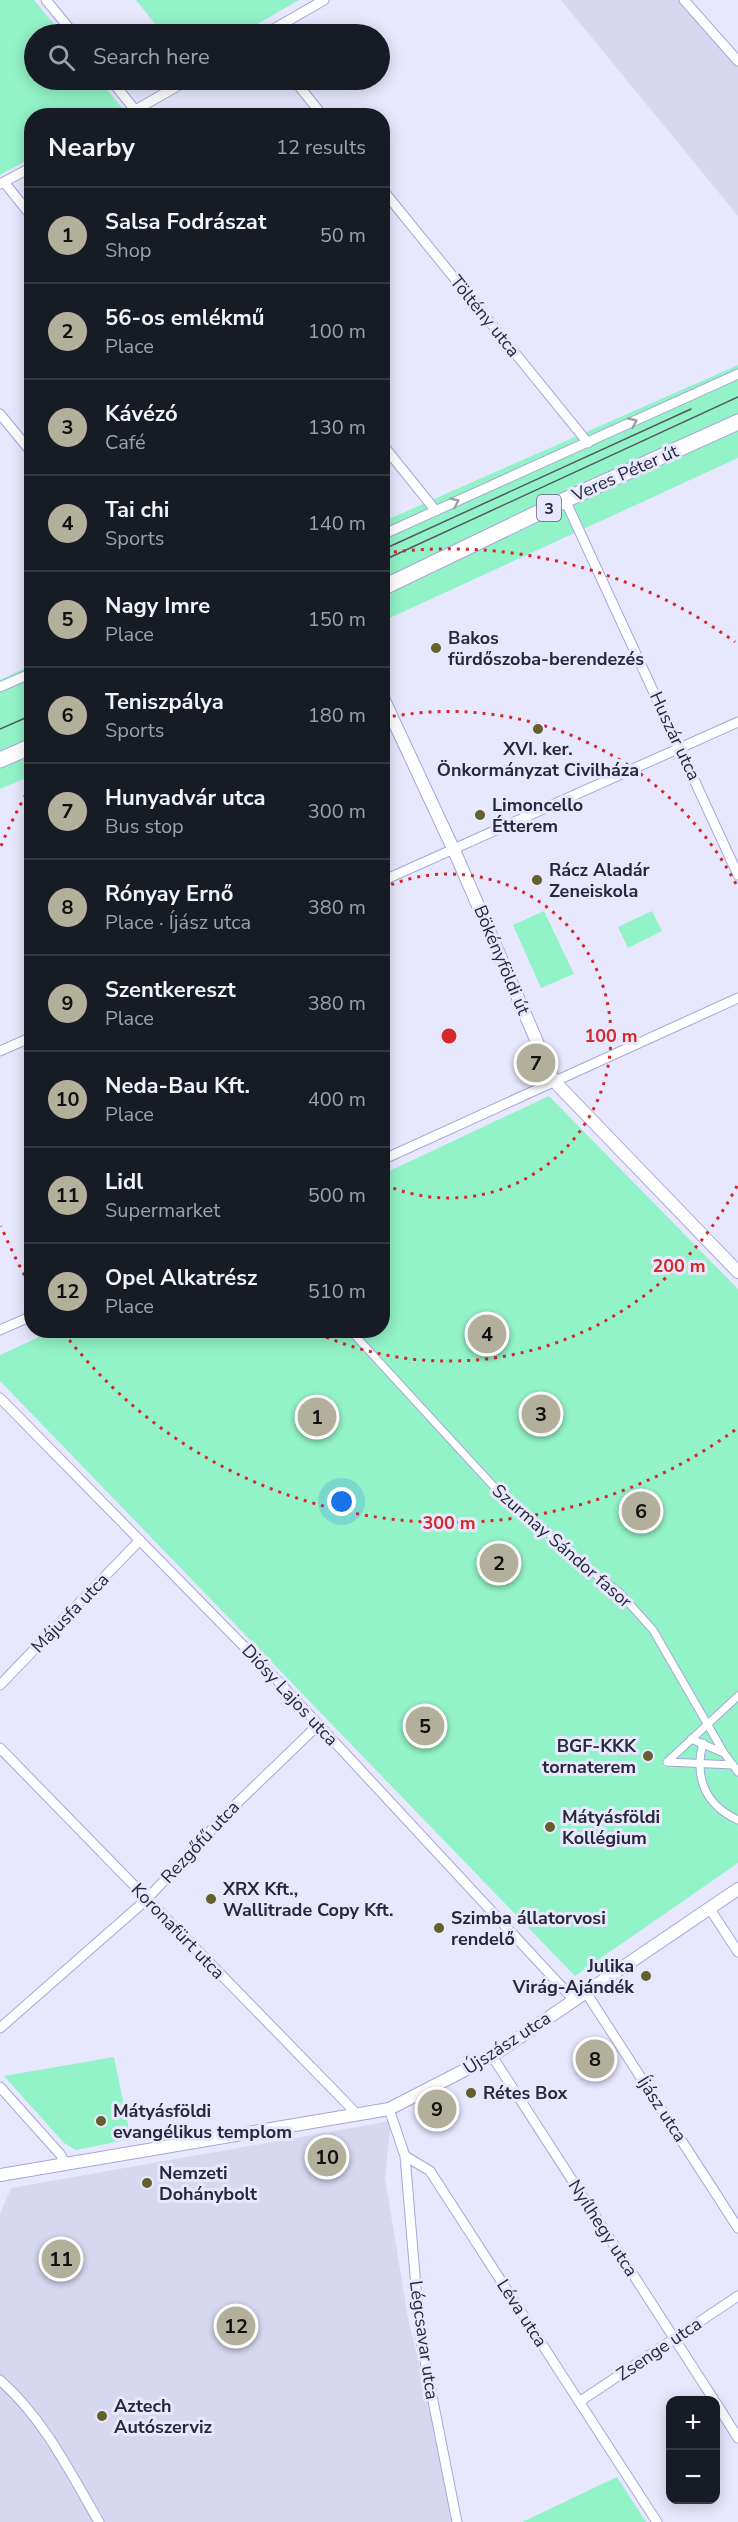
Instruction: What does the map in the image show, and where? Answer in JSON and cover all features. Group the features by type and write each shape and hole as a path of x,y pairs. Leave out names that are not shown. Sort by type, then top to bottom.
{"main road":[{"name":"Veres Péter út","path":"390,584 565,500 738,422"},
{"path":"0,760 24,750"}],"street":[{"path":"46,0 66,24"},
{"path":"282,24 324,0"},
{"path":"684,0 738,61"},
{"path":"119,90 133,108"},
{"path":"139,108 170,90"},
{"path":"302,90 317,108"},
{"path":"24,171 2,183 24,208"},
{"name":"Töltény utca","path":"390,199 588,442"},
{"path":"390,531 738,374"},
{"path":"0,414 24,443"},
{"path":"390,454 436,511"},
{"name":"Huszár utca","path":"565,500 681,747 738,875"},
{"path":"0,687 24,676"},
{"name":"Bökényföldi út","path":"390,713 453,849 554,1081 738,1272"},
{"path":"390,877 738,722"},
{"path":"390,1156 738,998"},
{"path":"0,1051 24,1040"},
{"path":"0,1330 24,1320"},
{"name":"Szurmay Sándor fasor","path":"357,1338 508,1502 543,1528 583,1565 619,1592 653,1630 724,1753 736,1768"},
{"name":"Diósy Lajos utca","path":"0,1398 277,1680 573,1999"},
{"name":"Májusfa utca","path":"0,1685 140,1540"},
{"path":"736,1768 667,1762 738,1696"},
{"name":"Rezgőfű utca","path":"0,2028 28,2001 146,1900 231,1809 318,1725"},
{"path":"691,1739 724,1753"},
{"path":"703,1743 698,1764 710,1798 717,1808 738,1820"},
{"name":"Koronafürt utca","path":"0,1748 356,2113"},
{"name":"Újszász utca","path":"0,2175 389,2109 492,2056 738,1889"},
{"path":"710,1908 738,1952"},
{"name":"Íjász utca","path":"585,1991 738,2228"},
{"name":"Nyílhegy utca","path":"492,2056 711,2396"},
{"path":"0,2087 60,2154 66,2164"},
{"path":"389,2109 405,2156"},
{"name":"Léva utca","path":"405,2156 430,2171 657,2522"},
{"name":"Légcsavar utca","path":"405,2156 420,2335 457,2522"},
{"name":"Zsenge utca","path":"579,2402 738,2296"},
{"path":"0,2380 17,2395 43,2428 99,2522"},
{"name":"Nyílhegy utca","path":"720,2410 738,2438"}],"shaded area":[{"path":"561,0 685,0 738,63 738,216"},
{"path":"391,2121 385,2178 408,2318 431,2411 451,2522 0,2522 0,2214 11,2188"}],"green space":[{"path":"0,0 34,0 54,24 24,24 24,90 107,90 122,108 24,108 24,162 0,175"},
{"path":"136,0 299,0 257,24 155,24"},
{"path":"738,365 738,458 390,618 390,518"},
{"path":"24,668 24,779 0,789 0,680"},
{"path":"544,911 574,974 541,988 513,925"},
{"path":"652,911 662,931 628,948 618,927"},
{"path":"549,1096 738,1289 738,1863 575,1976 0,1381 0,1355 37,1338 390,1338 390,1171"},
{"path":"114,2057 131,2139 76,2150 64,2143 4,2076"},
{"path":"617,2477 646,2522 522,2522"}],"tram line":[{"path":"390,557 738,397"},
{"path":"390,546 691,409"},
{"path":"0,729 24,718"}],"place":[{"name":"Bakos fürdőszoba-berendezés","path":"436,648"},
{"name":"XVI. ker. Önkormányzat Civilháza","path":"538,729"},
{"name":"Limoncello Étterem","path":"480,815"},
{"name":"Rácz Aladár Zeneiskola","path":"537,880"},
{"name":"Hunyadvár utca","path":"536,1063"},
{"name":"Tai chi","path":"487,1334"},
{"name":"Kávézó","path":"541,1414"},
{"name":"Salsa Fodrászat","path":"317,1417"},
{"name":"Teniszpálya","path":"641,1511"},
{"name":"56-os emlékmű","path":"499,1563"},
{"name":"Nagy Imre","path":"425,1726"},
{"name":"BGF-KKK tornaterem","path":"648,1756"},
{"name":"Mátyásföldi Kollégium","path":"550,1827"},
{"name":"XRX Kft., Wallitrade Copy Kft.","path":"211,1899"},
{"name":"Szimba állatorvosi rendelő","path":"439,1928"},
{"name":"Julika Virág-Ajándék","path":"646,1976"},
{"name":"Rónyay Ernő","path":"595,2059"},
{"name":"Rétes Box","path":"471,2093"},
{"name":"Szentkereszt","path":"437,2109"},
{"name":"Mátyásföldi evangélikus templom","path":"101,2121"},
{"name":"Neda-Bau Kft.","path":"327,2157"},
{"name":"Nemzeti Dohánybolt","path":"147,2183"},
{"name":"Lidl","path":"61,2259"},
{"name":"Opel Alkatrész","path":"236,2326"},
{"name":"Aztech Autószerviz","path":"102,2416"}]}
